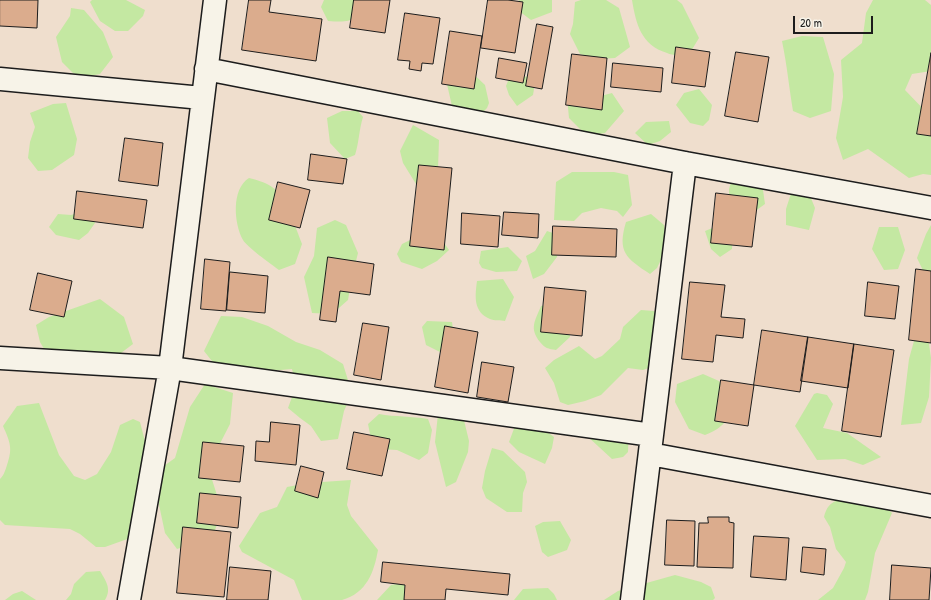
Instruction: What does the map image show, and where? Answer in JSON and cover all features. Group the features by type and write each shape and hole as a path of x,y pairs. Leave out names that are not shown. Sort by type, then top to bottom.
{"street":[{"path":"129,600 170,368 215,0"},
{"path":"206,69 685,163 931,208"},
{"path":"0,79 202,98"},
{"path":"632,600 685,163"},
{"path":"0,358 170,368 651,444 931,506"}],"green space":[{"path":"92,0 126,0 145,10 143,16 128,31 115,31 100,21 90,2"},
{"path":"324,0 366,0 359,12 352,19 343,22 336,22 328,21 321,7"},
{"path":"519,0 552,0 552,12 531,20 519,11"},
{"path":"581,0 606,0 619,8 630,47 615,58 598,59 580,54 570,34 573,24 575,2"},
{"path":"632,0 677,0 682,4 699,38 688,56 669,54 651,45 641,32 638,25"},
{"path":"873,0 925,0 931,5 931,71 912,74 905,90 931,117 931,175 923,174 909,178 868,149 843,160 836,138 843,97 841,60 862,43 866,13"},
{"path":"71,8 84,10 103,32 113,57 100,74 84,77 73,73 62,62 56,37 70,16"},
{"path":"802,36 823,37 834,74 831,111 810,118 793,111 782,41"},
{"path":"462,63 485,85 489,103 487,108 480,115 459,116 452,106 446,80"},
{"path":"510,76 536,77 533,95 517,106 509,95 506,86"},
{"path":"699,89 712,105 709,120 703,126 690,123 676,105 684,93"},
{"path":"612,93 624,111 605,133 587,136 569,118 567,97 597,97"},
{"path":"66,103 77,139 74,155 52,170 38,171 28,158 30,142 35,127 30,113 53,104"},
{"path":"342,111 358,111 363,117 355,155 345,159 330,143 327,118"},
{"path":"669,121 671,132 660,141 648,145 635,133 646,122"},
{"path":"413,125 439,140 438,169 424,197 403,163 400,151"},
{"path":"760,169 765,204 754,212 729,195 729,189 733,175"},
{"path":"572,172 614,172 628,175 632,205 623,217 617,211 601,208 582,213 574,221 554,220 556,182"},
{"path":"249,178 264,182 272,187 286,205 302,244 295,264 279,270 254,251 243,240 236,216 236,207 239,190 243,183"},
{"path":"794,184 808,191 815,208 809,230 786,225 786,209"},
{"path":"90,209 95,223 88,233 79,240 56,235 49,227 58,214 71,215"},
{"path":"651,214 664,225 667,247 657,268 650,274 629,258 623,247 623,232 626,222"},
{"path":"335,220 346,225 358,253 348,300 332,314 312,313 304,277 314,256 317,228"},
{"path":"931,225 931,287 917,258"},
{"path":"715,227 733,232 732,249 720,257 711,249 705,231"},
{"path":"879,227 898,227 905,250 898,269 884,270 872,249"},
{"path":"547,231 556,234 557,257 544,274 533,279 526,256 535,251"},
{"path":"440,237 449,250 437,261 422,269 401,262 397,254 402,244 414,238"},
{"path":"508,247 522,261 517,271 496,272 482,268 479,263 481,251"},
{"path":"503,279 514,297 505,321 492,320 484,316 476,303 477,281"},
{"path":"100,299 124,317 133,344 97,371 50,359 40,342 36,325 49,317"},
{"path":"564,301 569,323 570,337 556,350 549,349 543,346 535,333 535,320 541,306"},
{"path":"641,310 654,311 667,335 670,360 643,370 628,368 601,395 568,405 560,402 554,383 545,368 554,360 579,346 595,359 602,356 620,339 623,327"},
{"path":"221,316 242,317 268,326 296,342 320,350 343,364 352,393 344,411 338,439 321,441 311,426 288,408 296,386 292,369 223,375 204,351"},
{"path":"427,321 452,322 455,344 444,354 426,345 422,327"},
{"path":"917,330 927,330 931,358 929,397 921,423 901,425 909,359"},
{"path":"703,374 719,381 733,407 723,424 716,430 705,435 689,429 675,402 677,384"},
{"path":"205,384 233,393 230,424 208,467 222,511 212,538 177,549 165,533 158,500 157,471 175,458 190,407"},
{"path":"817,393 827,395 833,404 823,428 847,433 881,457 863,465 845,459 817,460 795,426 814,394"},
{"path":"39,403 59,455 74,476 85,480 97,474 111,452 120,425 133,419 140,422 148,453 133,537 105,547 96,547 80,534 70,529 5,525 0,520 0,479 6,469 10,454 9,441 3,426 17,406"},
{"path":"462,412 469,441 468,452 456,482 446,487 435,442 438,414"},
{"path":"379,414 428,419 432,430 428,453 419,460 397,450 380,449 370,434 368,424"},
{"path":"532,421 554,437 552,448 545,464 519,452 509,442 515,426"},
{"path":"629,427 628,452 623,457 612,459 586,435"},
{"path":"492,448 503,451 525,472 527,482 523,493 522,512 507,512 486,498 482,488 485,471"},
{"path":"351,480 347,505 351,516 378,550 368,581 351,597 342,600 302,600 294,580 242,552 239,546 260,513 277,507 287,487 308,483"},
{"path":"848,497 877,499 892,513 875,553 868,592 865,600 818,600 833,588 846,562 836,549 830,527 824,517 827,508 832,503"},
{"path":"560,521 571,540 567,550 548,557 542,552 535,526 543,522"},
{"path":"100,571 108,589 105,600 66,600 71,594 74,584 86,572"},
{"path":"675,575 701,582 711,587 715,598 713,600 604,600 618,591"},
{"path":"405,583 411,600 377,600 391,585"},
{"path":"548,588 557,600 514,600 523,589"},
{"path":"22,591 36,600 5,600 13,594"}],"building":[{"path":"0,0 38,0 37,28 0,26"},
{"path":"249,0 271,0 269,12 322,19 316,61 242,50"},
{"path":"354,0 390,0 385,33 350,28"},
{"path":"488,0 523,2 515,53 481,48"},
{"path":"405,13 440,18 433,64 422,63 421,71 409,69 410,61 398,60"},
{"path":"537,24 553,27 542,89 526,86"},
{"path":"450,31 482,36 474,89 442,84"},
{"path":"676,47 710,52 705,87 672,83"},
{"path":"736,52 769,57 758,122 725,116"},
{"path":"931,53 931,136 917,134"},
{"path":"572,54 607,58 602,110 566,105"},
{"path":"499,58 527,63 523,83 496,78"},
{"path":"613,63 663,68 661,92 611,87"},
{"path":"125,138 163,143 158,186 119,181"},
{"path":"311,154 347,159 343,184 308,180"},
{"path":"419,165 452,168 444,250 410,246"},
{"path":"278,182 310,190 300,228 269,220"},
{"path":"77,191 147,200 143,228 74,219"},
{"path":"716,193 758,198 752,247 711,243"},
{"path":"504,212 539,214 538,238 502,235"},
{"path":"462,213 500,216 498,247 461,244"},
{"path":"553,226 617,229 616,257 552,255"},
{"path":"328,257 374,264 370,295 340,291 336,322 320,320"},
{"path":"205,259 230,262 226,311 201,309"},
{"path":"916,269 931,271 931,343 909,340"},
{"path":"230,272 268,276 265,313 227,310"},
{"path":"38,273 72,281 64,317 30,310"},
{"path":"690,282 725,285 721,317 745,319 743,338 716,335 713,362 682,359"},
{"path":"868,282 899,286 895,319 865,316"},
{"path":"545,287 586,291 582,336 541,332"},
{"path":"363,323 389,327 381,380 354,375"},
{"path":"445,326 478,332 468,393 435,387"},
{"path":"762,330 808,337 800,392 754,385"},
{"path":"808,337 854,344 848,388 801,381"},
{"path":"854,344 894,350 881,437 842,431"},
{"path":"482,362 514,367 508,402 477,397"},
{"path":"721,380 754,385 748,426 715,421"},
{"path":"271,422 300,425 296,465 255,461 256,441 269,442"},
{"path":"354,432 390,439 382,476 347,469"},
{"path":"203,442 244,446 240,482 199,478"},
{"path":"301,466 324,472 318,498 295,491"},
{"path":"200,493 241,497 238,528 197,523"},
{"path":"708,517 729,517 729,522 734,523 733,568 697,567 699,523 708,523"},
{"path":"667,520 695,521 694,566 665,565"},
{"path":"183,527 231,532 224,597 177,593"},
{"path":"754,536 789,538 786,580 751,577"},
{"path":"803,547 826,549 824,575 801,572"},
{"path":"383,562 510,574 508,595 446,589 445,600 404,600 405,585 381,582"},
{"path":"892,565 931,568 929,600 890,600"},
{"path":"230,567 271,571 268,600 227,600"}]}
